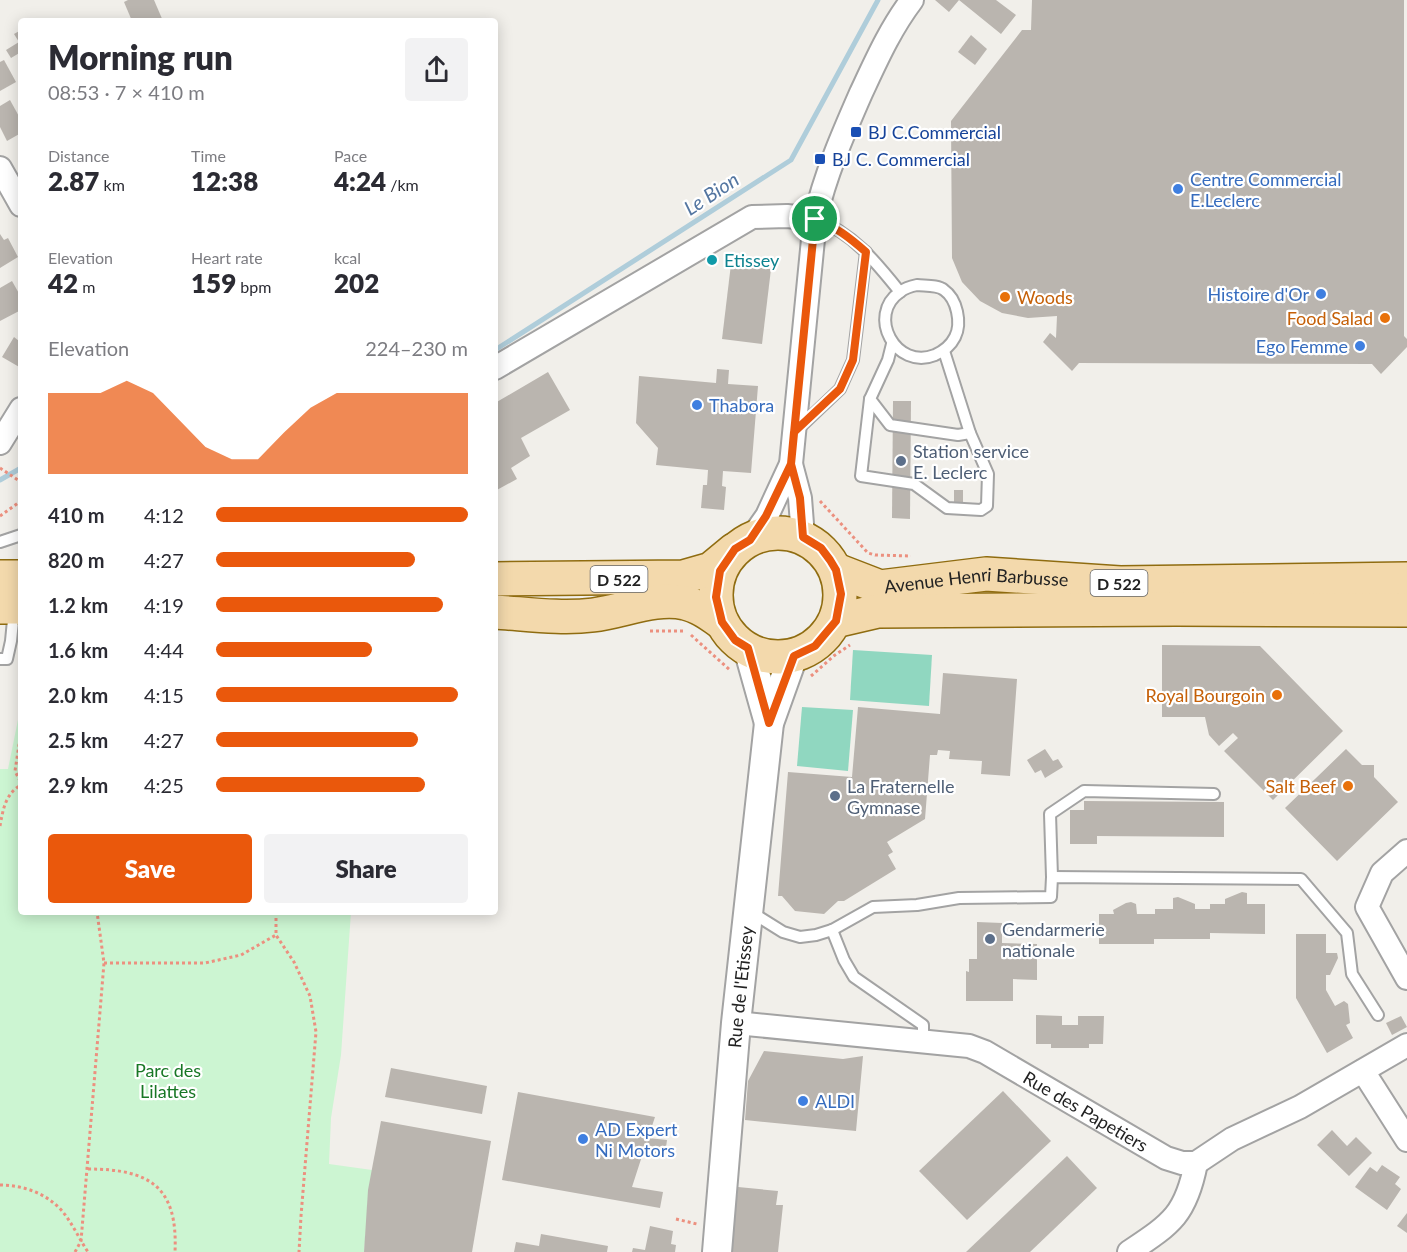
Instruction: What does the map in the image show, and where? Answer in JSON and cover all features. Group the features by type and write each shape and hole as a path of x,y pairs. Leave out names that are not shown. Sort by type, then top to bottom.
{"main road":[{"path":"779,532 803,537 821,548 836,570 841,594 836,621 815,646 794,656 777,658 755,653 735,640 722,622 716,597 720,571 743,545 757,536 779,532"},
{"name":"D 522","path":"498,579 683,577 711,568 743,545"},
{"name":"Avenue Henri Barbusse","path":"836,570 880,587 986,574 1120,583 1403,596"},
{"path":"0,577 14,600"},
{"name":"Avenue Henri Barbusse","path":"836,621 879,611 1176,609 1403,596"},
{"name":"D 522","path":"498,612 546,616 592,615 660,603 684,602 704,610 722,622"}],"street":[{"path":"803,537 800,498 791,464 815,219 821,193 839,144 881,51 898,19 912,0"},
{"path":"0,168 18,200"},
{"path":"498,366 752,217 787,216 815,219"},
{"path":"0,443 18,414"},
{"path":"743,545 766,516 791,464"},
{"name":"Rue de l'Etissey","path":"748,648 769,723"},
{"name":"Rue de l'Etissey","path":"717,1252 736,1023 769,723 794,656"},
{"path":"1407,851 1382,873 1368,907 1407,978"},
{"name":"Rue des Papetiers","path":"736,1023 969,1046 985,1052 1166,1158 1182,1163 1196,1163"},
{"path":"1130,1252 1166,1228 1181,1209 1192,1185 1196,1163 1232,1139 1300,1107 1407,1045"},
{"path":"1363,1071 1407,1140"}],"lane":[{"path":"815,219 852,239 900,292"},
{"path":"794,432 840,389 853,360 866,252"},
{"path":"917,285 944,290 951,299 959,317 956,336 944,351 926,358 908,356 892,344 885,326 888,307 900,292 917,285"},
{"path":"892,344 888,360 870,399 861,476 914,484 946,508 981,510 987,506 988,474 970,433 944,351"},
{"path":"870,399 890,425 958,435 970,433"},
{"path":"0,542 18,536"},
{"path":"0,659 6,659 11,641 14,600"},
{"path":"748,911 790,935 800,937 831,930 873,908 917,905 959,898 1051,897 1050,814 1084,791 1214,794"},
{"path":"1052,877 1301,879 1347,933 1352,974 1378,1015"},
{"path":"831,930 854,977 923,1025 923,1043"}],"path":[{"path":"2,470 18,480"},
{"path":"800,498 808,496 819,501 868,553 922,556"},
{"path":"0,516 18,503"},
{"path":"18,752 15,771 18,778"},
{"path":"0,826 2,805 18,786"},
{"path":"75,1252 81,1241 104,963 97,915"},
{"path":"276,915 276,935 294,962 310,996 316,1032 299,1252"},
{"path":"104,963 205,963 241,955 276,935"},
{"path":"88,1168 122,1172 142,1177 157,1185 167,1199 174,1218 176,1252"},
{"path":"0,1185 18,1185 49,1200 65,1215 88,1252"}],"green space":[{"path":"853,650 932,655 929,706 850,700"},
{"path":"802,707 853,710 848,771 797,766"},
{"name":"Parc des Lilattes","path":"18,720 18,915 351,915 341,1055 331,1118 329,1164 372,1170 364,1252 0,1252 0,769 8,769"}],"building":[{"path":"154,0 162,18 131,18 124,2"},
{"path":"935,0 959,0 949,12"},
{"path":"959,0 996,0 1016,15 1001,34"},
{"name":"Centre Commercial E.Leclerc","path":"1032,0 1404,0 1404,336 1407,339 1407,347 1381,374 1372,364 1079,363 1072,371 1043,342 1050,333 1056,338 1057,316 1028,318 1002,313 980,301 962,282 952,258 951,121 1022,30 1031,30"},
{"path":"971,35 987,49 975,65 958,52"},
{"path":"18,43 18,54 11,58 6,50"},
{"path":"4,60 16,82 0,91 0,62"},
{"path":"10,100 18,115 18,135 7,141 0,127 0,106"},
{"path":"0,234 4,240 8,238 18,257 0,268"},
{"path":"731,264 771,269 762,344 722,339"},
{"path":"12,281 18,292 18,312 0,321 0,288"},
{"path":"14,337 18,340 18,366 2,357"},
{"name":"Thabora","path":"717,369 729,370 728,384 758,386 751,473 723,471 722,486 726,487 724,510 701,508 703,485 707,485 708,470 656,465 658,448 636,423 639,376 716,383"},
{"path":"548,372 570,410 521,438 530,456 511,468 517,479 498,489 498,401"},
{"path":"893,401 911,401 910,519 892,518"},
{"path":"954,490 963,490 963,504 954,504"},
{"path":"1162,645 1260,646 1343,731 1273,800 1224,751 1238,738 1233,733 1219,746 1209,735 1205,717 1162,717"},
{"path":"943,673 1017,679 1010,776 981,774 982,761 949,759 950,751 938,750 937,755 930,755 925,819 887,842 893,852 888,855 896,869 844,901 838,901 824,914 795,911 782,896 778,896 788,772 852,777 858,707 940,714"},
{"path":"1045,749 1053,761 1058,759 1063,767 1045,778 1041,770 1035,773 1027,760"},
{"path":"1346,749 1362,765 1374,765 1374,777 1398,802 1337,861 1285,808"},
{"path":"1084,801 1224,802 1224,837 1097,836 1097,844 1070,844 1070,810 1084,810"},
{"path":"1242,892 1247,893 1247,904 1265,904 1265,934 1210,933 1210,939 1154,939 1154,944 1099,944 1099,914 1114,914 1113,910 1126,903 1136,904 1137,914 1155,914 1155,909 1173,909 1173,898 1178,897 1195,904 1195,909 1210,909 1210,904 1225,904 1225,899"},
{"path":"977,922 1002,923 1002,943 1037,944 1037,980 1013,979 1013,1001 966,1001 966,971 969,972 969,959 977,959"},
{"path":"1296,934 1326,934 1326,953 1337,953 1338,958 1330,975 1326,975 1326,990 1335,1006 1344,1001 1348,1004 1350,1023 1346,1025 1353,1038 1327,1053 1296,998"},
{"path":"1036,1015 1062,1016 1062,1025 1078,1025 1078,1016 1104,1016 1103,1044 1089,1044 1089,1048 1051,1048 1051,1044 1036,1044"},
{"path":"1401,1016 1407,1027 1392,1035 1386,1023"},
{"name":"ALDI","path":"764,1051 843,1059 863,1056 856,1131 745,1120 748,1081"},
{"path":"391,1068 487,1086 482,1114 385,1097"},
{"path":"1003,1091 1051,1141 967,1220 919,1171"},
{"name":"AD Expert Ni Motors","path":"518,1092 655,1117 648,1138 667,1140 665,1155 643,1153 632,1187 663,1192 660,1208 502,1180"},
{"path":"381,1121 491,1141 472,1252 364,1252 368,1190"},
{"path":"1332,1130 1347,1146 1356,1137 1372,1153 1349,1176 1317,1145"},
{"path":"1067,1156 1097,1188 1030,1252 966,1252"},
{"path":"1382,1165 1400,1177 1395,1184 1401,1189 1387,1210 1355,1187 1370,1167 1377,1172"},
{"path":"738,1187 778,1191 776,1205 783,1205 778,1252 731,1252"},
{"path":"1407,1213 1407,1233 1397,1226"},
{"path":"650,1226 673,1231 671,1244 676,1245 675,1252 632,1252 633,1248 645,1250"},
{"path":"541,1234 608,1246 607,1252 514,1252 516,1242 539,1246"}],"waterway":[{"name":"Le Bion","path":"498,348 791,160 878,0"},
{"name":"Le Bion","path":"0,480 18,470"}],"place":[{"name":"BJ C.Commercial","path":"856,132"},
{"name":"BJ C. Commercial","path":"820,159"},
{"name":"Centre Commercial E.Leclerc","path":"1178,189"},
{"name":"Etissey","path":"712,260"},
{"name":"Histoire d'Or","path":"1321,294"},
{"name":"Woods","path":"1005,297"},
{"name":"Food Salad","path":"1385,318"},
{"name":"Ego Femme","path":"1360,346"},
{"name":"Thabora","path":"697,405"},
{"name":"Station service E. Leclerc","path":"901,461"},
{"name":"Royal Bourgoin","path":"1277,695"},
{"name":"Salt Beef","path":"1348,786"},
{"name":"La Fraternelle Gymnase","path":"835,796"},
{"name":"Gendarmerie nationale","path":"990,939"},
{"name":"ALDI","path":"803,1101"},
{"name":"AD Expert Ni Motors","path":"583,1139"}],"route":[{"path":"815,219 812,258 794,432 791,464 766,516 750,540 735,549 720,571 716,597 722,622 735,640 748,648 769,723 779,691 794,656 815,646 836,621 841,594 836,570 830,560 821,548 803,537 800,498 791,464 794,432 840,389 853,360 866,252 852,239 815,219"}]}
